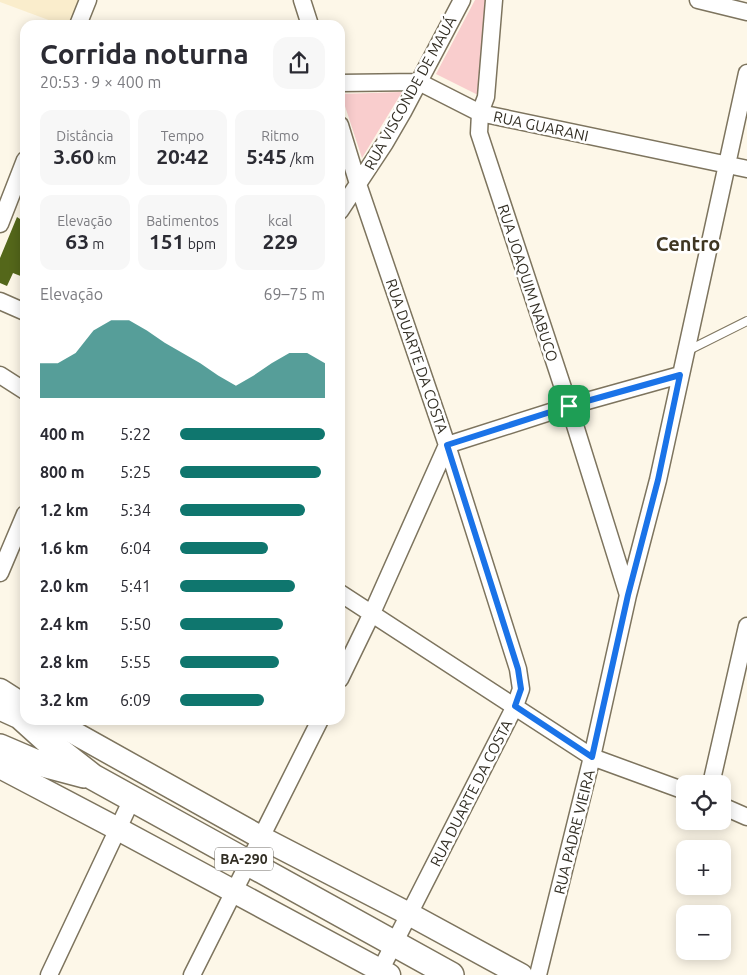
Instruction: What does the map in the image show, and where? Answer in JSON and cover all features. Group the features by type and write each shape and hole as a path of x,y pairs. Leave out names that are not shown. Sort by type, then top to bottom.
{"main road":[{"path":"6,757 24,748 28,742 25,725"},
{"name":"BA-290","path":"36,725 51,744 93,777 451,975"},
{"name":"BA-290","path":"6,757 93,777"}],"street":[{"path":"80,20 88,0"},
{"path":"302,0 308,20"},
{"name":"RUA VISCONDE DE MAUÁ","path":"345,204 384,143 419,82 462,0"},
{"name":"RUA JOAQUIM NABUCO","path":"494,0 486,97 480,113 479,133 569,406 628,595"},
{"path":"698,0 747,12"},
{"name":"RUA PADRE VIEIRA","path":"538,975 592,757 628,595 658,480 747,74"},
{"name":"RUA GUARANI","path":"345,83 419,82 480,113 747,169"},
{"name":"RUA DUARTE DA COSTA","path":"345,141 447,445 518,669 521,689 515,706 394,944 382,973"},
{"path":"0,224 20,183"},
{"path":"0,301 20,310"},
{"path":"0,375 20,387"},
{"path":"345,669 447,445 569,406 680,375"},
{"path":"0,573 20,526"},
{"path":"345,596 592,757 676,788"},
{"path":"713,775 747,626"},
{"path":"0,690 20,707"},
{"path":"53,725 521,975"},
{"path":"192,975 318,725"},
{"path":"6,757 118,828 382,973"},
{"path":"49,975 132,799"},
{"path":"731,810 747,817"}],"lane":[{"path":"685,352 747,320"}],"shaded area":[{"path":"0,0 93,0 86,20 49,20 0,2"},
{"path":"475,0 486,0 478,95 436,74"},
{"path":"402,92 362,158 345,106 345,94"}],"building":[{"path":"17,217 20,219 20,276 13,273 7,286 0,283 0,258"}],"district":[{"name":"Centro","path":"688,243"}],"route":[{"path":"680,375 658,480 628,595 592,757 515,706 521,689 520,675 447,445 569,406 680,375"}]}
